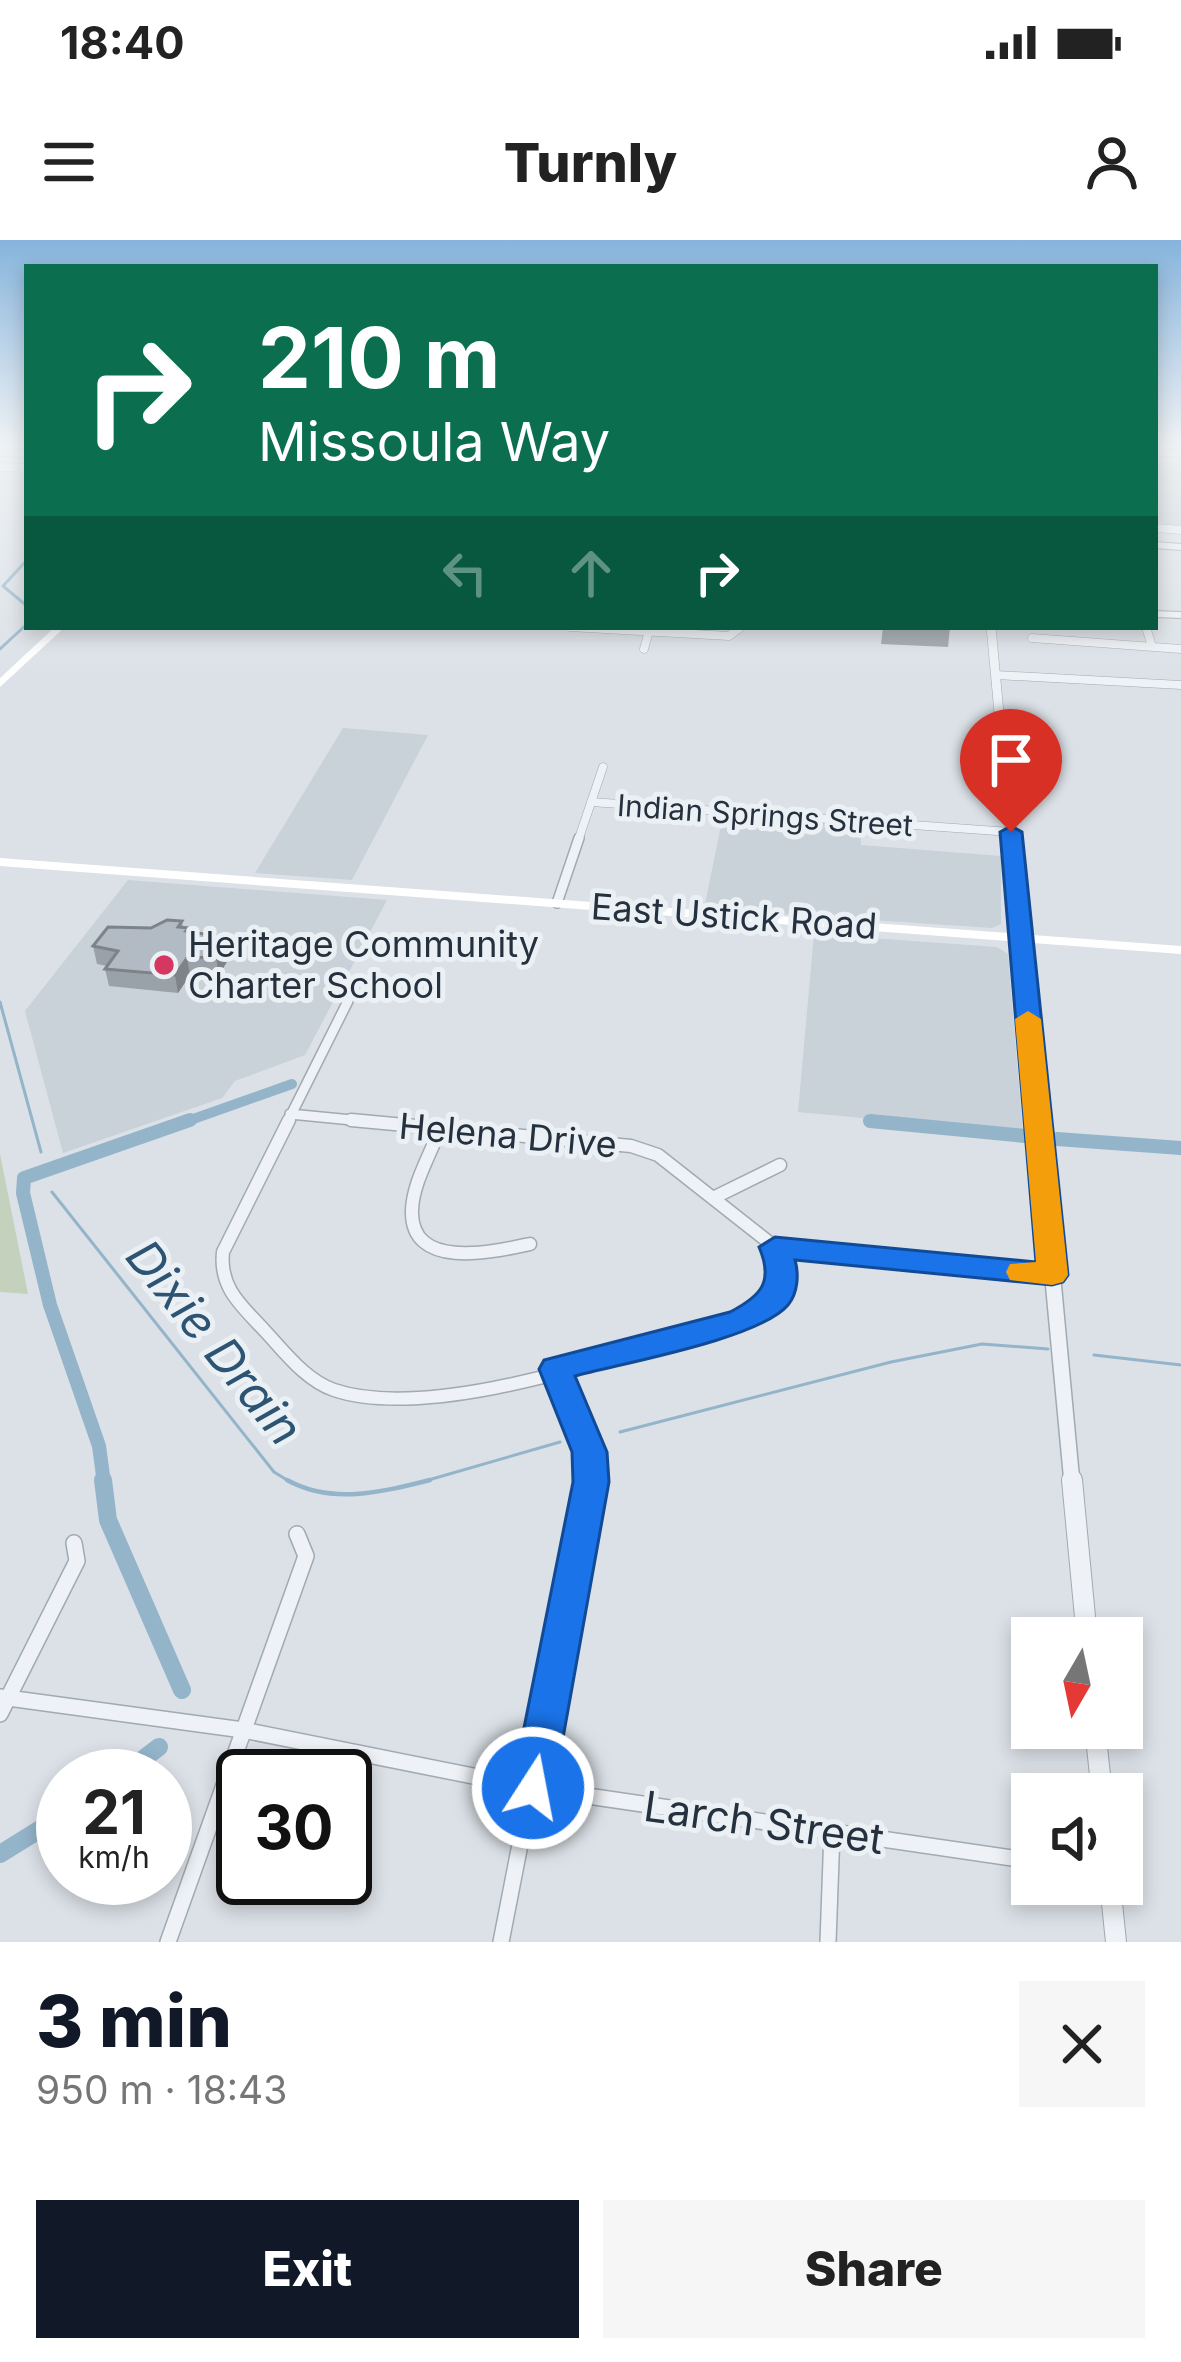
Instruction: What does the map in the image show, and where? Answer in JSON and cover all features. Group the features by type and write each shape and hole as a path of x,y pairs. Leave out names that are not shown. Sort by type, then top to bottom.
{"main road":[{"path":"0,684 57,630"},
{"name":"East Ustick Road","path":"0,862 1181,950"}],"street":[{"path":"625,630 739,631"},
{"path":"991,630 1085,1617"},
{"path":"1147,630 1152,647"},
{"path":"644,649 650,632"},
{"path":"1032,638 1181,649"},
{"path":"996,675 1181,685"},
{"path":"557,903 603,767"},
{"name":"Indian Springs Street","path":"591,802 1011,832"},
{"path":"348,1001 223,1252 224,1284 299,1367 332,1390 382,1402 407,1402 740,1321 777,1296 782,1265 775,1247 1052,1275"},
{"name":"Helena Drive","path":"290,1114 632,1146 658,1155 775,1247"},
{"path":"440,1128 412,1205 415,1230 426,1242 458,1255 530,1244"},
{"path":"713,1198 780,1166"},
{"path":"501,1942 591,1482 590,1452 555,1369"},
{"path":"168,1942 306,1556 297,1534"},
{"path":"3,1703 76,1561 74,1544"},
{"name":"Larch Street","path":"3,1703 243,1730 533,1788 1011,1858"},
{"path":"828,1942 832,1832"},
{"path":"1112,1905 1116,1942"}],"shaded area":[{"path":"343,728 428,735 352,880 255,873"},
{"path":"723,816 861,826 861,845 1001,856 1001,924 992,928 704,909"},
{"path":"128,880 387,900 305,1055 235,1081 222,1098 63,1153 25,1011"},
{"path":"814,934 997,947 1008,954 1023,1133 798,1112"}],"green space":[{"path":"0,1154 28,1294 0,1292"}],"building":[{"path":"167,920 182,921 178,927 189,928 186,931 228,938 216,957 187,958 175,975 105,969 118,951 93,946 108,927 151,928"}],"waterway":[{"name":"Dixie Drain","path":"24,563 3,586 24,604"},
{"name":"Dixie Drain","path":"0,649 24,627"},
{"name":"Dixie Drain","path":"0,1002 41,1152"},
{"path":"182,1123 292,1084"},
{"path":"104,1483 99,1446 50,1305 23,1193 24,1178 190,1120"},
{"path":"888,1123 870,1121 1025,1136"},
{"path":"1057,1139 1181,1148"},
{"name":"Dixie Drain","path":"52,1192 274,1472 287,1480"},
{"name":"Dixie Drain","path":"620,1432 891,1362 982,1344 1048,1349"},
{"name":"Dixie Drain","path":"1094,1355 1181,1365"},
{"name":"Dixie Drain","path":"423,1482 560,1442"},
{"path":"103,1480 108,1520 182,1690"},
{"name":"Dixie Drain","path":"287,1480 339,1494 423,1482"},
{"name":"Dixie Drain","path":"287,1480 292,1483"},
{"name":"Dixie Drain","path":"423,1482 430,1480"},
{"name":"Dixie Drain","path":"418,1483 423,1482"},
{"path":"0,1854 36,1832"}],"slow traffic":[{"path":"1021,1272 1052,1275 1028,1019"}],"place":[{"name":"Heritage Community Charter School","path":"164,965"}],"route":[{"path":"533,1788 591,1482 590,1452 555,1369 740,1321 764,1308 777,1296 781,1282 782,1265 775,1247 1052,1275 1011,832"}]}
